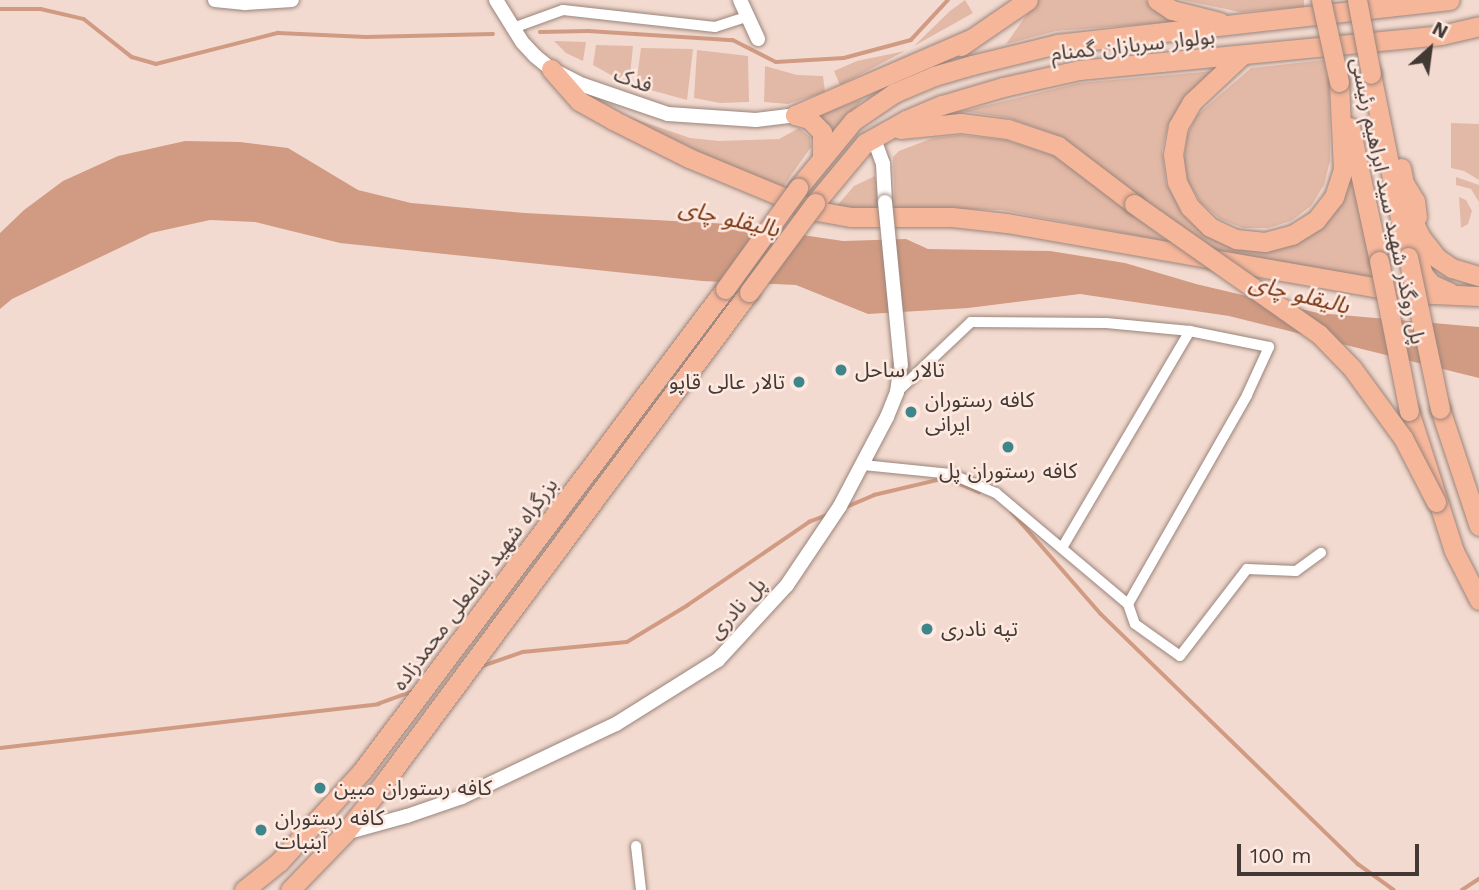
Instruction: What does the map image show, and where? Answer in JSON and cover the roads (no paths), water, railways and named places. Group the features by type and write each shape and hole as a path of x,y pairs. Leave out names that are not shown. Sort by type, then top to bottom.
{"highway":[{"name":"پل روگذر شهید سید ابراهیم رئیسی","path":"1321,0 1367,191 1409,411 1436,502"},
{"name":"پل روگذر شهید سید ابراهیم رئیسی","path":"1357,0 1440,410 1479,526"},
{"path":"894,93 1029,1"},
{"path":"1157,1 1172,10 1239,26"},
{"name":"بولوار سربازان گمنام","path":"725,289 797,188 853,121 894,93 934,76 1057,44 1239,26 1446,1"},
{"name":"بولوار سربازان گمنام","path":"345,833 815,203 865,143 942,105 1003,87 1079,70 1441,35 1479,26"},
{"path":"795,115 971,39"},
{"path":"1366,42 1376,49 1404,183 1415,201 1423,274 1430,284 1457,295"},
{"path":"1241,56 1192,102 1178,126 1173,153 1177,182 1190,207 1210,227 1236,239 1265,242 1292,235 1316,220 1334,197 1343,170 1339,82"},
{"path":"551,69 579,101 613,120 689,158 817,211 851,217 952,217 1007,223 1410,293 1479,296"},
{"path":"795,115 809,119 822,132 822,156"},
{"path":"881,134 961,123 1008,129 1058,146 1134,204 1319,334 1352,368 1403,438 1436,502 1454,551 1479,600"},
{"path":"1396,188 1420,236 1437,258 1452,268 1479,275"},
{"name":"بزرگراه شهید بنامعلی محمدزاده","path":"244,890 279,862 362,771 725,289"},
{"path":"290,890 345,833"}],"street":[{"path":"215,0 292,0"},
{"name":"فدک","path":"496,0 528,49 551,69 583,85 668,114 746,120 795,115"},
{"path":"740,0 758,39"},
{"path":"513,28 563,10 715,27 748,16"},
{"name":"پل نادری","path":"345,833 462,797 616,724 718,660 787,585 840,506 863,465 897,392 901,365 881,134"},
{"path":"897,392 971,321 1106,323 1190,331 1269,347 1247,395 1128,604"},
{"path":"1062,548 1190,331"},
{"path":"863,465 951,474 985,488 1008,502 1128,604 1135,624 1180,656 1247,569 1296,571 1321,553"},
{"path":"636,846 641,890"}],"waterway":[{"path":"540,32 588,31 733,40 776,62 844,58 911,40 948,0"},
{"path":"0,9 41,9 84,19 132,57 156,64 278,33 366,37 493,34"},
{"path":"844,508 874,495 946,478 979,492"},
{"path":"1012,512 1101,614 1358,864 1394,890"},
{"path":"480,667 523,652 627,642 688,605 809,522 827,515"},
{"path":"0,748 378,704 413,691"},
{"path":"1462,890 1479,879"}],"place":[{"name":"تالار ساحل","path":"841,370"},
{"name":"تالار عالی قاپو","path":"799,382"},
{"name":"کافه رستوران ایرانی","path":"911,412"},
{"name":"کافه رستوران پل","path":"1008,447"},
{"name":"تپه نادری","path":"927,629"},
{"name":"کافه رستوران مبین","path":"320,788"},
{"name":"کافه رستوران آبنبات","path":"261,830"}],"water label":[{"name":"بالیقلو چای","path":"729,219"},
{"name":"بالیقلو چای","path":"1299,295"}]}
